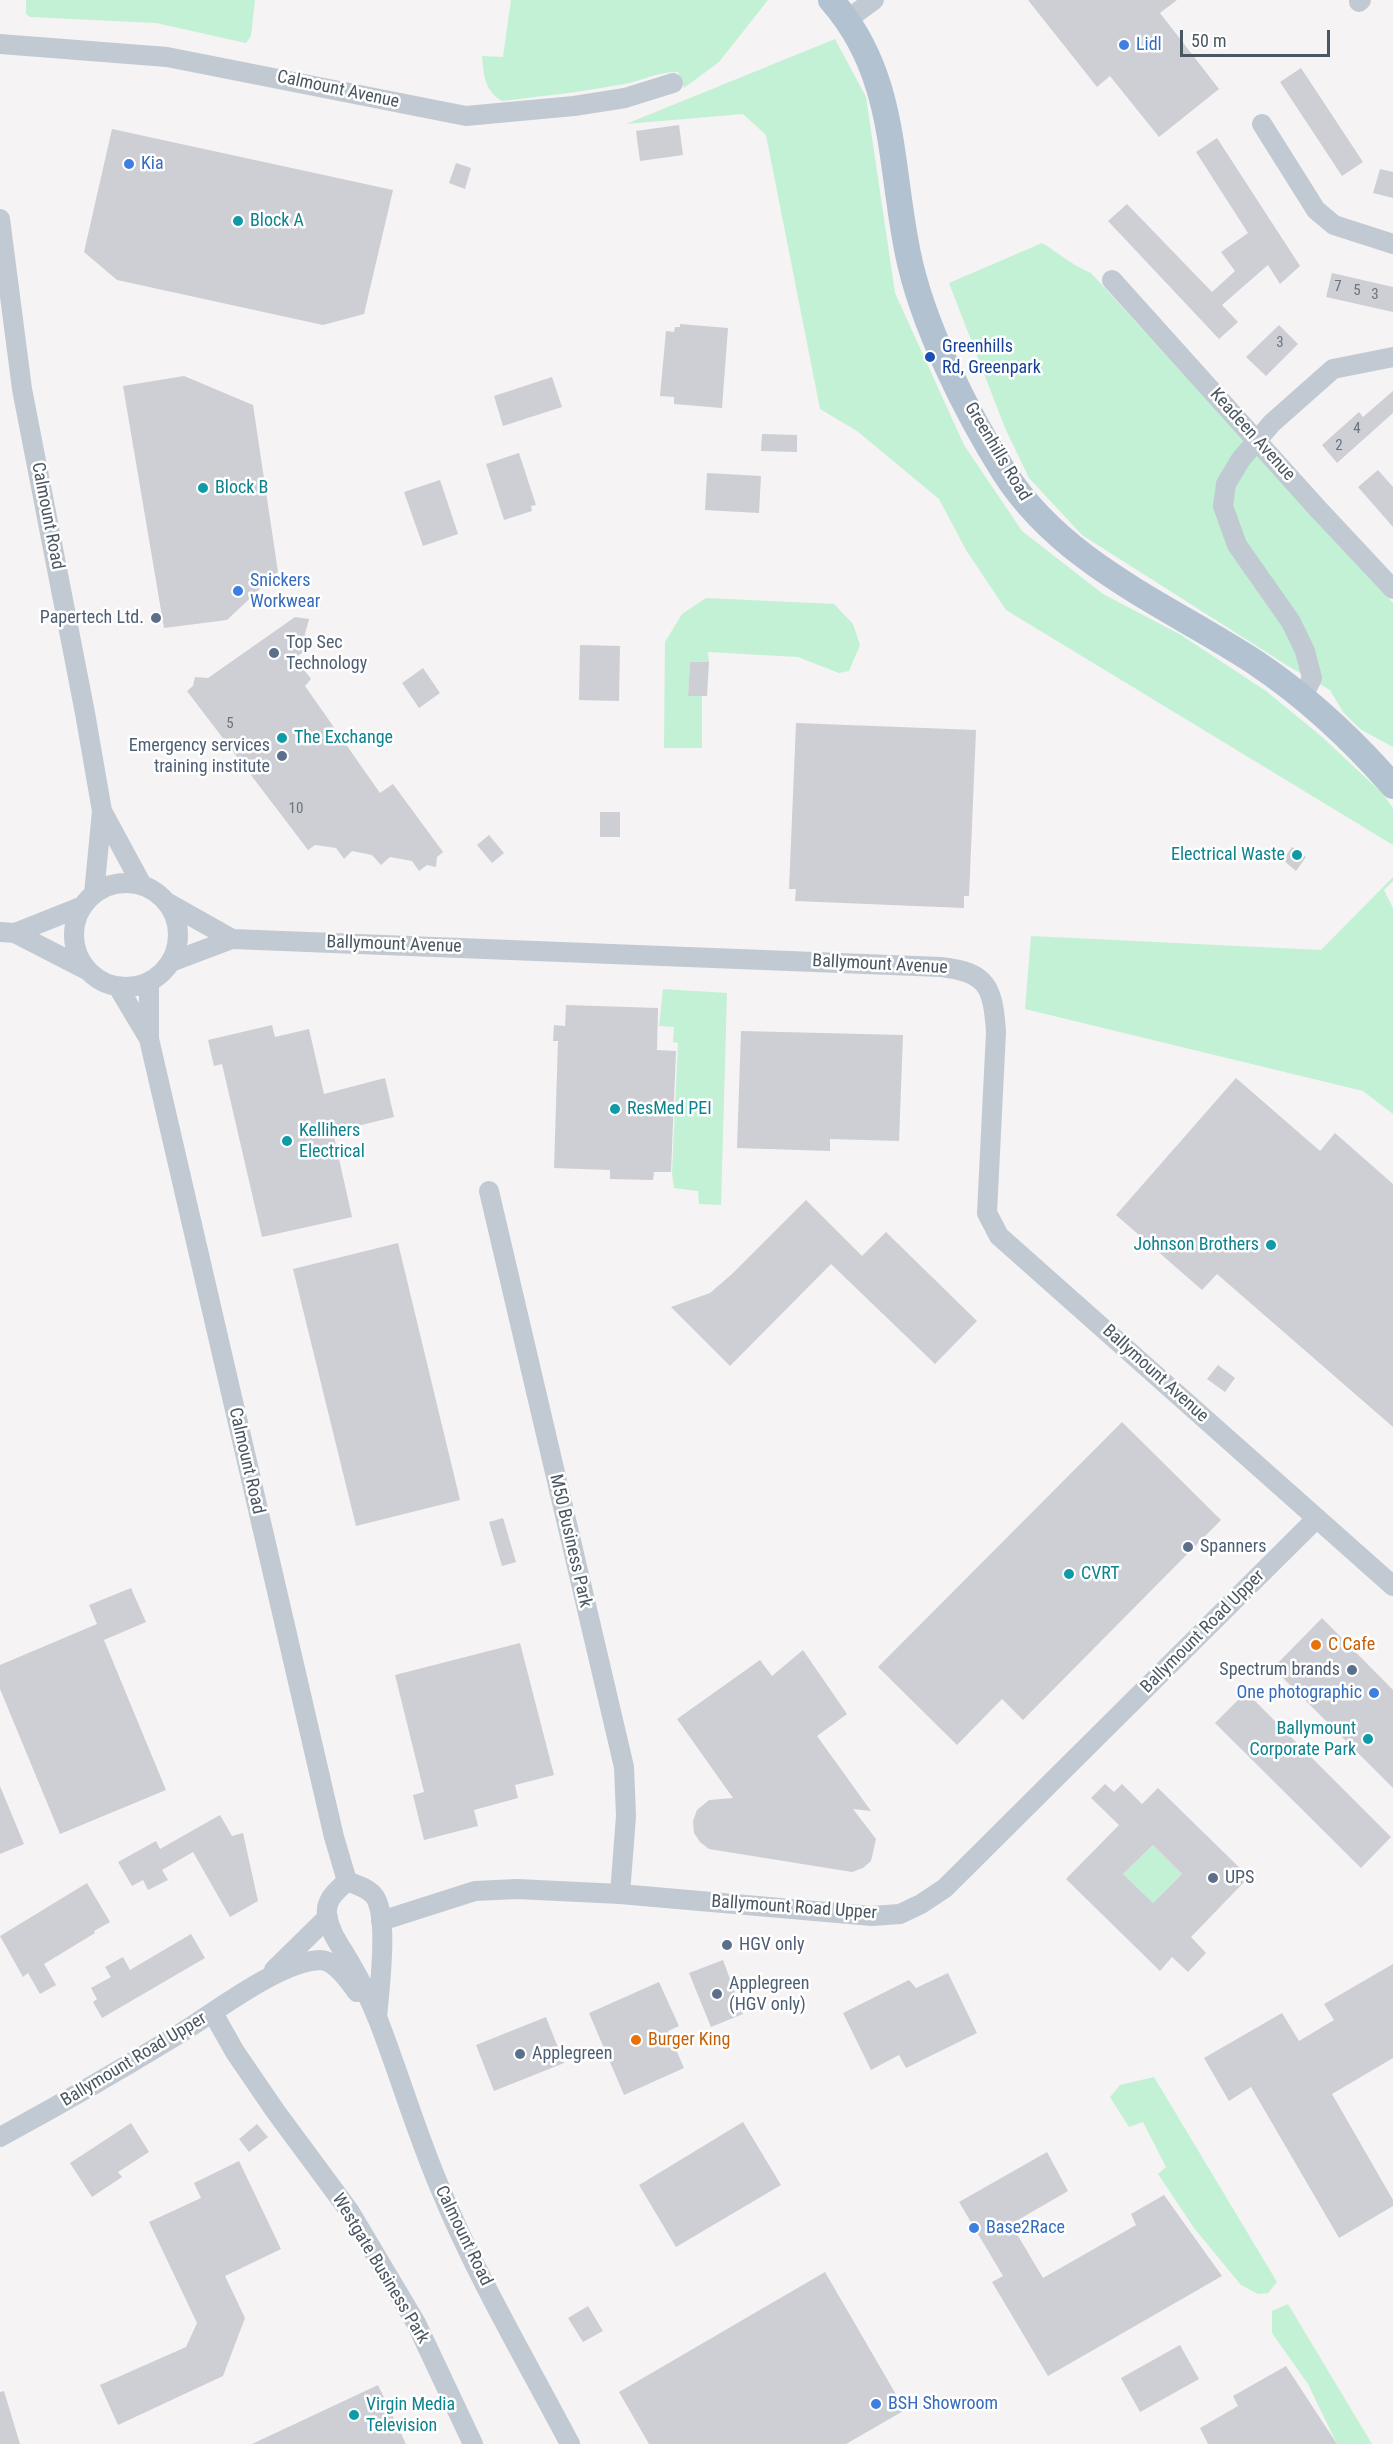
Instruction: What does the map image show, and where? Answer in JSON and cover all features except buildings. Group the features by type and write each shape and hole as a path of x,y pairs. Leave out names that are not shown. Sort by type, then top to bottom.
{"main road":[{"name":"Greenhills Road","path":"831,0 848,19 868,53 889,128 908,253 917,288 937,340 965,401 1004,471 1024,501 1082,555 1254,662 1303,696 1359,747 1393,786"}],"street":[{"path":"848,19 874,0"},
{"name":"Calmount Avenue","path":"0,44 167,57 466,116 574,106 625,98 673,83"},
{"path":"1262,124 1316,210 1334,225 1393,244"},
{"name":"Calmount Road","path":"0,219 22,390 102,811 89,900"},
{"name":"Keadeen Avenue","path":"1112,280 1393,589"},
{"path":"1303,696 1312,678 1305,651 1291,622 1237,545 1223,506 1226,484 1241,459 1272,423 1333,369 1393,357"},
{"name":"Calmount Road","path":"102,811 142,885"},
{"path":"125,883 142,885 156,892 168,903 175,917 178,932 177,948 171,962 161,974 149,982 134,987 118,987 101,981 87,970 7,933 89,900 109,886 125,883"},
{"path":"87,970 78,956 74,939 76,922 89,900"},
{"name":"Ballymount Avenue","path":"168,903 232,939"},
{"name":"Ballymount Avenue","path":"171,962 232,939 917,966 968,971 979,977 994,1003 996,1032 987,1213 999,1236 1317,1518"},
{"name":"Calmount Road","path":"149,982 149,1039 334,1837 347,1881"},
{"name":"Calmount Road","path":"118,987 149,1039"},
{"name":"M50 Business Park","path":"489,1191 624,1767 626,1816 620,1894"},
{"path":"1317,1518 1393,1586"},
{"name":"Ballymount Road Upper","path":"381,1921 475,1891 516,1889 620,1894 872,1916 900,1914 921,1904 945,1888 1317,1518"},
{"path":"347,1881 372,1893 378,1903 381,1921"},
{"name":"Ballymount Road Upper","path":"266,1978 328,1917 327,1906 332,1896 347,1881"},
{"name":"Calmount Road","path":"328,1917 334,1938 363,1985 377,2018 407,2104 441,2190 476,2264 570,2444"},
{"name":"Calmount Road","path":"377,2018 381,1921"},
{"name":"Ballymount Road Upper","path":"0,2137 114,2073 266,1978 289,1968 322,1960 333,1965 348,1980 377,2018"},
{"name":"Westgate Business Park","path":"213,2013 235,2052 280,2118 350,2212 416,2323 473,2444"}],"green space":[{"path":"26,0 255,0 251,36 246,43 156,23 30,17 26,14"},
{"path":"511,0 768,0 719,62 684,88 678,72 671,72 609,87 502,101 488,87 484,76 482,56 503,57"},
{"path":"835,39 866,97 895,293 964,445 1022,531 1103,594 1181,635 1266,691 1321,736 1382,793 1393,808 1393,845 1006,610 966,550 939,499 857,431 820,409 766,135 743,114 626,124"},
{"path":"1042,243 1091,273 1393,603 1393,747 1360,729 1343,712 1330,690 1288,666 1082,535 1029,478 1005,428 949,283"},
{"path":"706,598 834,604 853,624 860,645 849,671 839,673 798,657 708,652 709,662 690,662 688,696 702,696 702,748 664,748 665,642 682,614"},
{"path":"1393,877 1393,881 1384,890 1393,908 1393,1114 1363,1091 1025,1009 1031,936 1321,950"},
{"path":"663,989 727,993 721,1205 699,1204 698,1191 674,1188 672,1173 678,1043 673,1042 674,1027 659,1026"},
{"path":"1153,1845 1182,1874 1153,1903 1123,1874"},
{"path":"1154,2077 1277,2282 1268,2293 1258,2294 1241,2285 1194,2228 1158,2174 1166,2167 1143,2122 1129,2127 1110,2097 1120,2085"},
{"path":"1288,2304 1372,2444 1337,2444 1308,2384 1272,2333 1272,2311"}],"place":[{"name":"Lidl","path":"1124,45"},
{"name":"Kia","path":"129,164"},
{"name":"Block A","path":"238,221"},
{"name":"Greenhills Rd, Greenpark","path":"930,357"},
{"name":"Block B","path":"203,488"},
{"name":"Snickers Workwear","path":"238,591"},
{"name":"Papertech Ltd.","path":"156,618"},
{"name":"Top Sec Technology","path":"274,653"},
{"name":"The Exchange","path":"282,738"},
{"name":"Emergency services training institute","path":"282,756"},
{"name":"Electrical Waste","path":"1297,855"},
{"name":"ResMed PEI","path":"615,1109"},
{"name":"Kellihers Electrical","path":"287,1141"},
{"name":"Johnson Brothers","path":"1271,1245"},
{"name":"Spanners","path":"1188,1547"},
{"name":"CVRT","path":"1069,1574"},
{"name":"C Cafe","path":"1316,1645"},
{"name":"Spectrum brands","path":"1352,1670"},
{"name":"One photographic","path":"1374,1693"},
{"name":"Ballymount Corporate Park","path":"1368,1739"},
{"name":"UPS","path":"1213,1878"},
{"name":"HGV only","path":"727,1945"},
{"name":"Applegreen (HGV only)","path":"717,1994"},
{"name":"Burger King","path":"636,2040"},
{"name":"Applegreen","path":"520,2054"},
{"name":"Base2Race","path":"974,2228"},
{"name":"BSH Showroom","path":"876,2404"},
{"name":"Virgin Media Television","path":"354,2415"}]}
